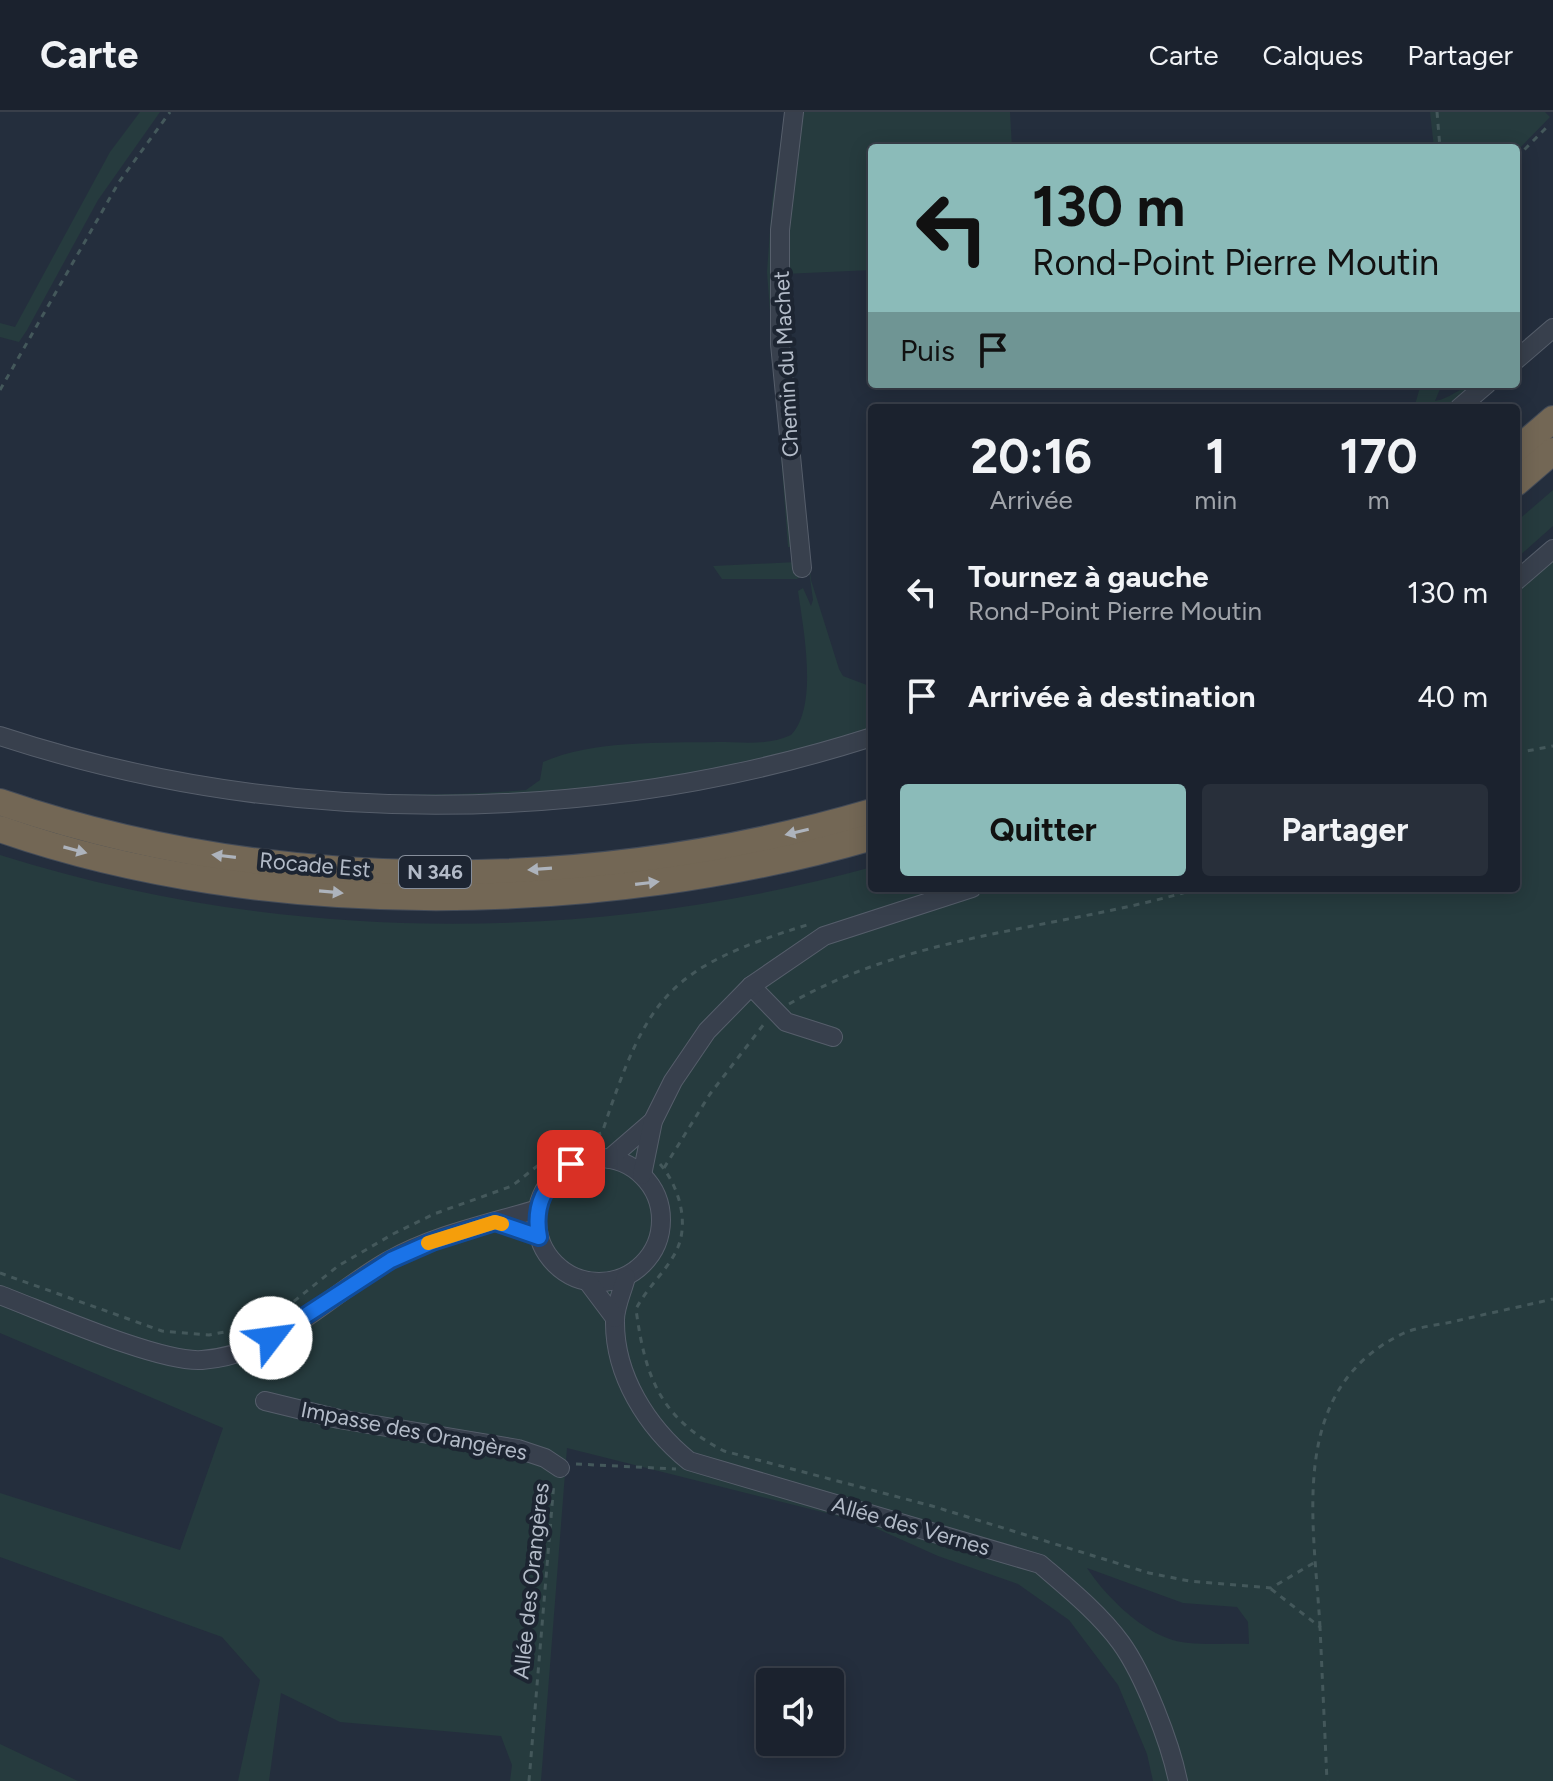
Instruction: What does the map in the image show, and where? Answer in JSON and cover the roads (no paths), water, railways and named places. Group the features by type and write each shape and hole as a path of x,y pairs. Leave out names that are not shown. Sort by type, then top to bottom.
{"highway":[{"path":"1520,448 1553,419"},
{"path":"1520,480 1553,451"},
{"name":"Rocade Est","path":"0,802 86,829 212,855 350,869 438,872 519,871 679,855 807,830 868,813"},
{"name":"Rocade Est","path":"0,829 102,857 189,875 277,887 420,896 563,891 683,878 794,857 868,838"}],"street":[{"name":"Chemin du Machet","path":"794,112 780,230 780,344 802,568"},
{"path":"1520,357 1553,328"},
{"path":"1464,404 1482,388"},
{"path":"1520,578 1553,549"},
{"path":"0,736 67,758 146,776 256,794 413,805 516,803 674,787 868,738"},
{"path":"642,1175 653,1121 673,1081 707,1031 751,986 824,936 960,892"},
{"path":"751,986 786,1022 833,1037"},
{"path":"609,1159 653,1121"},
{"path":"589,1158 627,1164 642,1175 658,1200 661,1230 655,1249 643,1265 626,1277 608,1282 588,1282 557,1267 539,1237 538,1209 544,1191 556,1176 571,1164 589,1158"},
{"path":"0,1295 149,1350 201,1360 249,1349 293,1327 391,1260 432,1242 538,1209"},
{"path":"495,1222 539,1237"},
{"name":"Allée des Vernes","path":"626,1277 615,1318 622,1370 658,1433 689,1461 1040,1564 1074,1592 1122,1644 1171,1743 1178,1781"},
{"name":"Allée des Vernes","path":"588,1282 615,1318"},
{"name":"Impasse des Orangères","path":"265,1401 339,1419 518,1449 545,1458 560,1468"}]}
